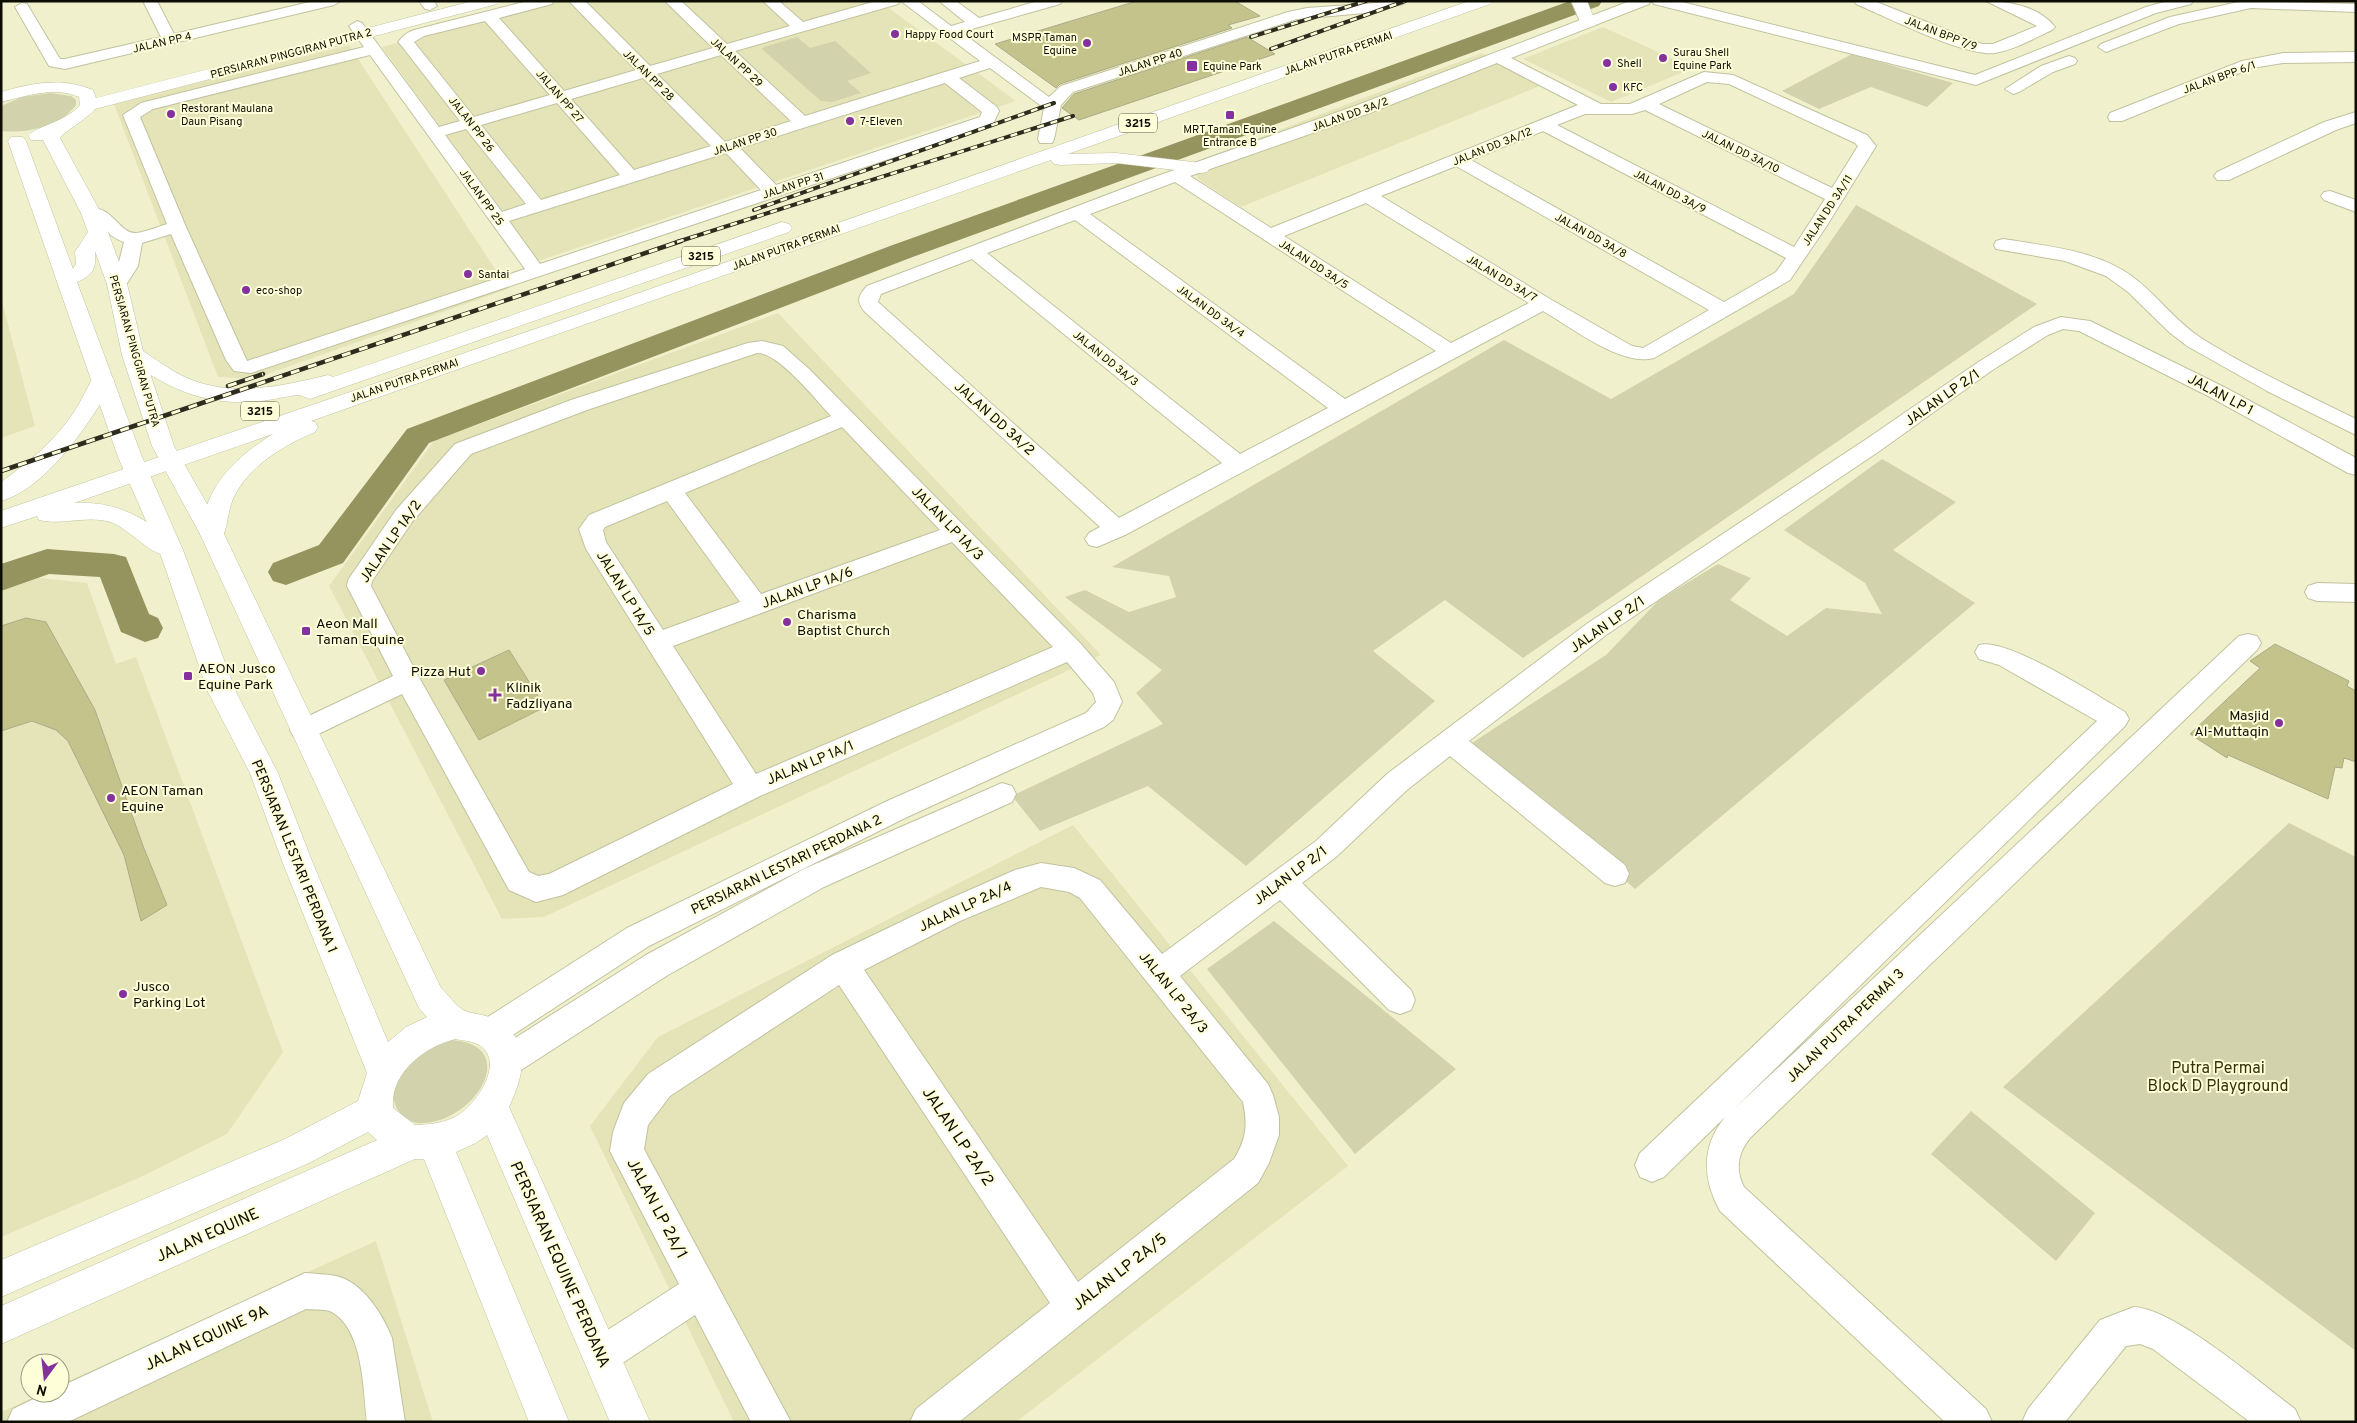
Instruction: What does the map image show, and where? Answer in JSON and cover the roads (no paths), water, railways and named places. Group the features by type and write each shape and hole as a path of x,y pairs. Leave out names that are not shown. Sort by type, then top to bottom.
{"street":[{"path":"150,1 170,40"},
{"name":"JALAN PP 4","path":"20,7 55,63 72,63 170,40 276,8 334,1"},
{"name":"PERSIARAN PINGGIRAN PUTRA 2","path":"360,30 428,4 451,1"},
{"path":"491,8 547,1"},
{"name":"JALAN PP 28","path":"576,1 647,72 773,192"},
{"name":"JALAN PP 29","path":"672,1 804,123"},
{"path":"770,1 801,28"},
{"path":"435,133 801,28 867,4 893,1"},
{"path":"908,1 1051,106 1050,129 1046,139"},
{"path":"946,1 978,24"},
{"path":"949,31 1055,1"},
{"path":"1291,1 1308,8 1398,1"},
{"name":"JALAN PUTRA PERMAI","path":"1,500 134,465 274,424 512,343 1046,139 1451,1"},
{"name":"JALAN PUTRA PERMAI","path":"847,216 1485,1"},
{"name":"JALAN DD 3A/2","path":"1201,168 1498,57 1584,13 1644,1"},
{"path":"1659,1 1976,80 2151,10 2186,1"},
{"name":"JALAN BPP 7/9","path":"1861,1 1967,45 1982,49 1996,48 2044,30 2046,24 2039,19 1993,1"},
{"path":"2013,89 2047,70 2175,20 2251,4 2356,8"},
{"name":"JALAN PP 40","path":"1051,106 1060,94 1067,90 1285,9 1307,12 1340,5"},
{"name":"PERSIARAN PINGGIRAN PUTRA 2","path":"88,100 360,30 491,8"},
{"name":"JALAN PP 26","path":"491,8 419,33 410,37 406,42 537,207"},
{"name":"JALAN PP 27","path":"491,8 561,97 631,177"},
{"name":"JALAN PP 25","path":"360,30 536,271"},
{"path":"374,49 147,106 131,115 177,227 236,360 241,367 251,366 536,271"},
{"path":"1498,57 1596,108"},
{"name":"JALAN BPP 6/1","path":"2116,117 2248,64 2283,58 2356,57"},
{"name":"JALAN PP 30","path":"498,219 991,63"},
{"name":"JALAN PP 31","path":"536,271 987,120 991,111 947,77"},
{"name":"JALAN DD 3A/12","path":"1270,235 1583,109 1632,108 1646,104 1704,78 1716,77"},
{"name":"JALAN DD 3A/11","path":"1639,354 1654,352 1778,279 1836,197 1867,146 1866,142 1733,80 1716,77"},
{"path":"1,96 43,87 62,87 78,89 88,100 83,114 71,123 54,131 9,142 66,278 134,465"},
{"name":"JALAN DD 3A/10","path":"1646,104 1836,197"},
{"path":"2223,176 2330,126 2356,117"},
{"name":"JALAN DD 3A/9","path":"1544,125 1796,256"},
{"name":"PERSIARAN PINGGIRAN PUTRA","path":"54,131 51,138 90,213 96,233 117,284 134,354 168,454"},
{"path":"847,216 922,206 1053,160 1116,158 1176,171 1201,168"},
{"name":"JALAN DD 3A/8","path":"1458,160 1724,310"},
{"path":"974,252 1152,184 1176,171"},
{"name":"JALAN DD 3A/5","path":"1176,171 1270,235 1451,352"},
{"name":"JALAN DD 3A/7","path":"1368,196 1543,303 1628,352 1639,354"},
{"path":"2330,196 2356,207"},
{"path":"90,213 107,220 116,233 134,239 177,227"},
{"name":"JALAN DD 3A/4","path":"1077,213 1344,409"},
{"name":"JALAN PUTRA PERMAI","path":"168,454 357,376 801,222"},
{"path":"66,278 84,271 87,266 85,252 96,233"},
{"path":"117,284 128,266 130,248 134,239"},
{"path":"2003,245 2068,257 2107,269 2128,282 2183,335 2209,351 2356,428"},
{"name":"JALAN DD 3A/2","path":"974,252 874,290 868,296 868,303 1118,529"},
{"name":"JALAN DD 3A/3","path":"974,252 1239,464"},
{"path":"1097,540 1543,303"},
{"name":"JALAN LP 2/1","path":"1159,974 1326,849 1397,782 1597,629 1873,445 1984,367 2041,331 2060,323 2083,324"},
{"name":"JALAN LP 1","path":"2083,324 2217,392 2356,468"},
{"path":"212,534 221,500 236,478 262,452 297,431 420,384 512,343"},
{"name":"JALAN LP 1A/3","path":"755,347 768,346 779,353 1071,650 1105,689 1109,702 1104,713 1095,720"},
{"name":"JALAN LP 1A/2","path":"553,886 536,889 519,881 408,680 358,583 404,516 460,452 580,405 755,347"},
{"path":"134,354 186,385 204,391 245,397 275,395 357,376"},
{"path":"1,493 13,487 47,456 81,419 103,380"},
{"name":"JALAN LP 1A/5","path":"750,788 594,543 591,529 597,521 844,418"},
{"path":"168,454 212,534 430,998 455,1024"},
{"name":"JALAN PUTRA PERMAI","path":"1,520 134,465"},
{"name":"PERSIARAN LESTARI PERDANA 1","path":"134,465 171,550 222,692 264,773 297,861 383,1072"},
{"path":"671,490 756,605"},
{"path":"1,529 49,514 77,511 108,514 128,520 171,550"},
{"name":"JALAN LP 1A/6","path":"657,642 957,532"},
{"path":"2317,592 2356,593"},
{"name":"JALAN PUTRA PERMAI 3","path":"1974,1422 1732,1199 1724,1187 1722,1173 1725,1145 1738,1127 2248,643"},
{"name":"JALAN LP 1A/1","path":"553,886 750,788 1071,650"},
{"path":"1652,1165 2116,719 2008,658 1988,652"},
{"path":"303,730 408,680"},
{"name":"PERSIARAN LESTARI PERDANA 2","path":"491,1032 638,937 895,810 1095,720"},
{"path":"1451,742 1615,874"},
{"name":"PERSIARAN LESTARI PERDANA 2","path":"507,1061 657,965 814,878 1002,794"},
{"name":"JALAN LP 2A/4","path":"844,965 950,912 1025,879 1041,874 1058,875 1074,880 1090,889"},
{"path":"1281,882 1400,1000"},
{"name":"JALAN LP 2A/3","path":"1090,889 1257,1095"},
{"name":"JALAN LP 2A/1","path":"772,1422 627,1151 627,1134 644,1099 659,1085 844,965"},
{"name":"JALAN LP 2A/2","path":"844,965 1074,1307"},
{"path":"455,1024 474,1025 491,1032 502,1044 507,1061 504,1080 492,1107 467,1129 424,1142 382,1126 376,1110 376,1092 383,1072 396,1054 414,1040 434,1030 455,1024"},
{"name":"JALAN LP 2A/5","path":"929,1422 1246,1171 1258,1151 1264,1133 1257,1095"},
{"name":"PERSIARAN EQUINE PERDANA","path":"492,1107 630,1422"},
{"path":"1,1279 297,1151 376,1110"},
{"path":"424,1142 550,1422"},
{"name":"JALAN EQUINE","path":"1,1325 424,1142"},
{"path":"602,1355 701,1290"},
{"name":"JALAN EQUINE 9A","path":"26,1422 305,1291 338,1294 357,1312 374,1338 386,1422"},
{"path":"2041,1422 2113,1333 2126,1324 2147,1327 2166,1336 2282,1422"}],"waterway":[{"path":"286,572 331,554 418,436 900,252 1591,1"},
{"path":"1,578 47,561 114,566 134,622 145,628"}],"railway":[{"path":"1251,37 1366,1"},
{"path":"1271,49 1405,1"},
{"path":"754,210 1054,103"},
{"path":"677,242 1073,116"},
{"path":"1,471 681,241"},
{"path":"228,386 263,374"}],"place":[{"name":"Happy Food Court","path":"895,34"},
{"name":"MSPR Taman Equine","path":"1087,43"},
{"name":"Surau Shell Equine Park","path":"1663,58"},
{"name":"Shell","path":"1607,63"},
{"name":"Equine Park","path":"1192,66"},
{"name":"KFC","path":"1613,87"},
{"name":"Restorant Maulana Daun Pisang","path":"171,114"},
{"name":"MRT Taman Equine Entrance B","path":"1230,115"},
{"name":"7-Eleven","path":"850,121"},
{"name":"Santai","path":"468,274"},
{"name":"eco-shop","path":"246,290"},
{"name":"Charisma Baptist Church","path":"787,622"},
{"name":"Aeon Mall Taman Equine","path":"306,631"},
{"name":"Pizza Hut","path":"481,671"},
{"name":"AEON Jusco Equine Park","path":"188,676"},
{"name":"Klinik Fadzliyana","path":"495,695"},
{"name":"Masjid Al-Muttaqin","path":"2279,723"},
{"name":"AEON Taman Equine","path":"111,798"},
{"name":"Jusco Parking Lot","path":"123,994"}],"park label":[{"name":"Putra Permai Block D Playground","path":"2218,1076"}]}
